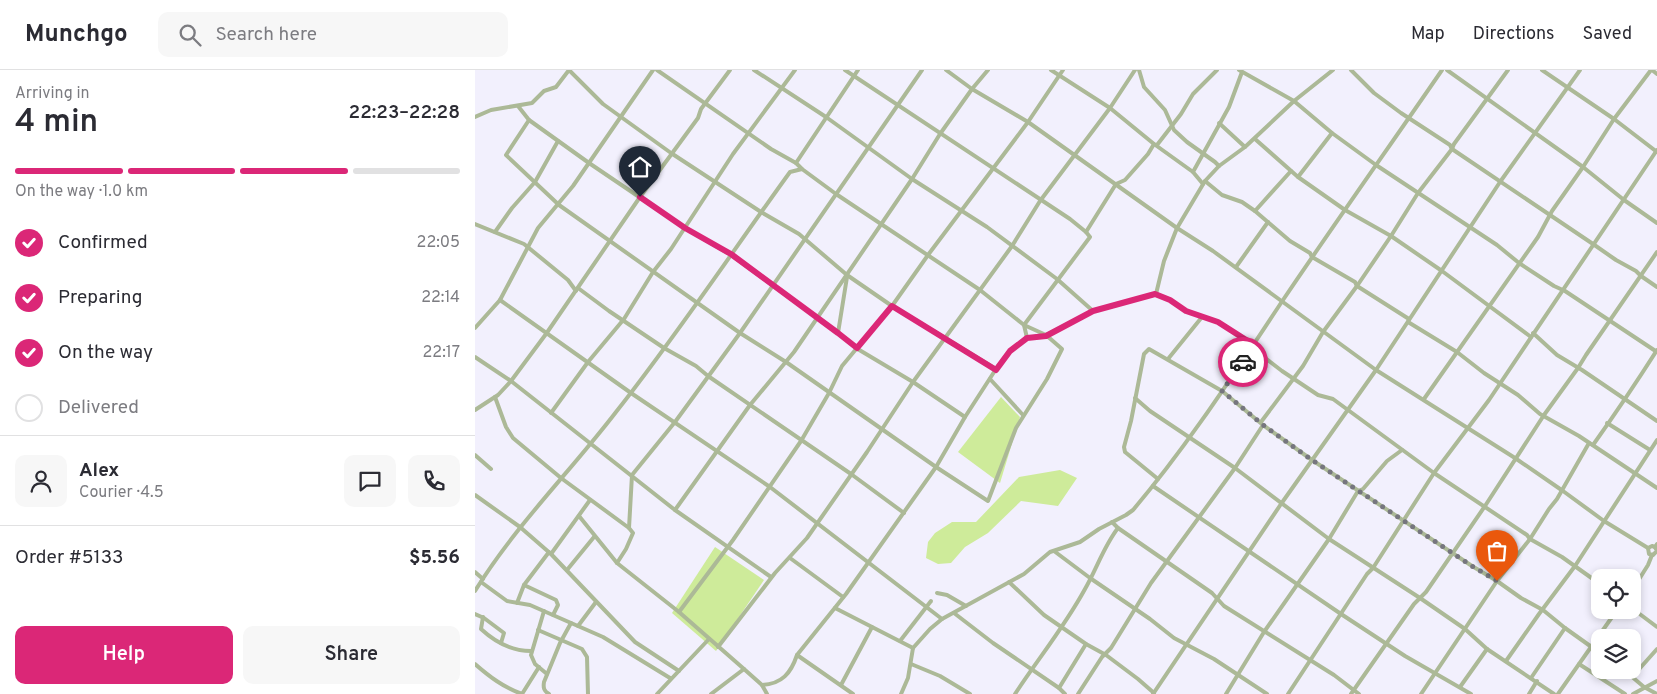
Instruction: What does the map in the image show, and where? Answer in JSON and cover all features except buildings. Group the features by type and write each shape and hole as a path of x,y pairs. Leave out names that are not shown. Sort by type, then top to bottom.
{"street":[{"path":"475,117 491,110 532,103 544,91 556,86 569,70 603,104 671,153 761,212 799,234 847,275 892,306 996,370"},
{"path":"475,328 501,300 527,246 538,228 559,205 653,70"},
{"path":"529,120 506,155 559,205 696,303 786,362 988,501 1000,474 1011,439 1023,415 1047,379 1063,349 1046,336 1024,325 980,290 836,194 796,163 704,104 657,70"},
{"path":"475,410 502,392 511,381 611,242 640,197 698,118 704,104 730,70"},
{"path":"754,70 826,117 912,179 962,210 1057,280 1093,311"},
{"path":"551,413 588,362 624,319 653,272 685,228 714,182 795,70"},
{"path":"845,70 1070,219 1090,237 1024,325 1027,338"},
{"path":"796,163 858,70"},
{"path":"629,528 632,475 675,422 740,333 922,70"},
{"path":"946,70 972,89 1028,122 1177,228 1236,267 1376,370 1515,458 1563,490 1604,521 1649,548 1649,552 1655,555"},
{"path":"675,510 750,405 794,352 941,134 972,89 988,70"},
{"path":"1051,70 1110,108 1155,145 1193,172 1204,183 1222,194 1242,202 1290,241 1310,253 1312,257 1355,282 1357,286 1457,352 1544,415 1636,472 1657,488"},
{"path":"679,612 727,548 801,441 843,366 892,306 1028,122 1063,70"},
{"path":"718,647 771,577 803,544 913,382 1012,246 1041,201 1093,128 1110,108 1135,70"},
{"path":"1139,70 1144,87 1165,110 1171,126 1187,142 1219,166"},
{"path":"1086,232 1115,184 1125,180 1171,126 1193,94 1217,70"},
{"path":"1155,294 1164,261 1177,228 1204,183 1219,166 1245,147 1295,101 1333,70"},
{"path":"1351,70 1374,93 1450,145 1452,149 1615,260 1637,271 1657,287"},
{"path":"901,694 908,678 913,648 942,619 1009,582 1036,565 1050,552 1079,542 1133,510 1190,438 1312,257 1442,70"},
{"path":"1447,70 1583,167 1624,200 1657,223"},
{"path":"1078,694 1102,657 1106,655 1151,583 1235,468 1262,423 1391,236 1417,193 1452,149 1486,98 1508,70"},
{"path":"1288,694 1434,473 1473,422 1657,151 1542,70"},
{"path":"1009,582 1044,614 1086,644 1106,655 1138,679 1154,694 1281,504 1376,370 1500,182 1580,70"},
{"path":"1424,399 1538,237 1552,211 1614,119 1651,70 1657,74"},
{"path":"1193,172 1237,88 1241,71 1295,101 1332,134 1376,165 1497,245 1519,263 1657,352 1626,400 1591,444 1530,539 1497,581 1421,694"},
{"path":"518,106 529,120 589,163 685,228 731,254 857,348 965,417"},
{"path":"1219,123 1245,147"},
{"path":"1298,177 1332,134"},
{"path":"1255,138 1298,177 1345,210 1391,236 1489,307 1532,335 1547,348 1657,421"},
{"path":"495,232 512,208 535,182 558,141"},
{"path":"475,591 520,527 590,445 631,393 790,172 802,169"},
{"path":"1255,211 1291,171"},
{"path":"1236,267 1268,222"},
{"path":"475,230 477,224 527,246 568,280 577,290 624,319 664,348 696,366 801,441 851,474 903,513"},
{"path":"1352,692 1414,604 1426,592 1544,415 1657,252"},
{"path":"838,333 847,275"},
{"path":"762,685 779,682 790,671 797,655 835,608 936,467 965,417 1010,351 1027,338 1046,336 1093,311 1155,294 1170,300 1186,311 1218,322 1294,379 1318,395 1333,399 1434,473 1485,506 1530,539 1562,557 1591,578"},
{"path":"501,300 546,334 770,487 942,619"},
{"path":"1168,359 1202,317"},
{"path":"1158,479 1125,452 1124,447 1145,351 1149,349 1222,391 1312,460 1521,598 1543,610 1591,646 1558,694"},
{"path":"475,357 511,381 675,510 771,577"},
{"path":"990,379 1023,415"},
{"path":"495,397 506,427 513,438 561,478 629,528 633,533 626,550 617,563"},
{"path":"1135,398 1150,411 1235,468 1329,539 1420,598 1465,629 1487,649 1554,694"},
{"path":"1607,423 1650,450"},
{"path":"1506,662 1575,566 1657,440"},
{"path":"1226,694 1264,632 1329,539 1359,491 1363,489 1387,461 1401,450"},
{"path":"475,455 491,469"},
{"path":"1153,486 1341,614 1471,694"},
{"path":"475,495 520,527 550,553 617,624 643,648 679,671"},
{"path":"517,603 524,585 590,500"},
{"path":"579,516 594,537 617,563 679,612 762,685 767,694"},
{"path":"1112,522 1117,528 1212,593 1217,599 1264,632 1334,675 1352,692 1359,694"},
{"path":"1015,694 1086,588 1117,528"},
{"path":"567,570 594,537"},
{"path":"1641,576 1657,551 1656,545 1649,548"},
{"path":"1054,551 1185,645 1214,659 1267,694"},
{"path":"789,558 843,597"},
{"path":"475,572 507,601 530,605 603,637 670,678"},
{"path":"524,585 556,600 558,604 553,615"},
{"path":"937,593 947,595 966,606"},
{"path":"900,641 931,601"},
{"path":"578,626 596,602"},
{"path":"835,608 913,648"},
{"path":"544,611 531,651 532,660 547,674"},
{"path":"954,613 1065,694"},
{"path":"475,614 483,617 504,633 501,643"},
{"path":"1641,615 1657,627"},
{"path":"483,617 481,629 515,650 531,651"},
{"path":"549,694 543,687 547,674 561,640 571,623"},
{"path":"841,685 872,627"},
{"path":"1531,678 1565,628"},
{"path":"538,630 582,649 587,657 588,694"},
{"path":"657,694 670,678 709,639"},
{"path":"1059,688 1086,644"},
{"path":"637,658 643,648"},
{"path":"1460,687 1487,649"},
{"path":"1641,667 1657,649"},
{"path":"797,655 853,694"},
{"path":"475,664 507,688 522,694 539,667"},
{"path":"911,664 939,676 970,694"},
{"path":"1579,664 1625,694"},
{"path":"712,694 744,669"},
{"path":"1636,679 1644,687 1657,694"},
{"path":"1633,694 1657,680"},
{"path":"1529,694 1537,681"},
{"path":"505,694 507,688"}],"green space":[{"path":"1001,397 1020,417 1000,483 958,452"},
{"path":"1060,470 1077,478 1058,506 1021,501 988,533 965,547 951,563 938,564 926,558 928,542 935,533 952,522 976,522 1019,477"},
{"path":"715,547 764,580 716,651 672,613"}],"way so far":[{"path":"1243,362 1222,391 1263,425 1312,460 1497,581"}],"route":[{"path":"640,197 685,228 731,254 857,348 892,306 996,370 1010,351 1027,338 1046,336 1093,311 1155,294 1170,300 1186,311 1218,322 1254,345 1243,362"}]}
